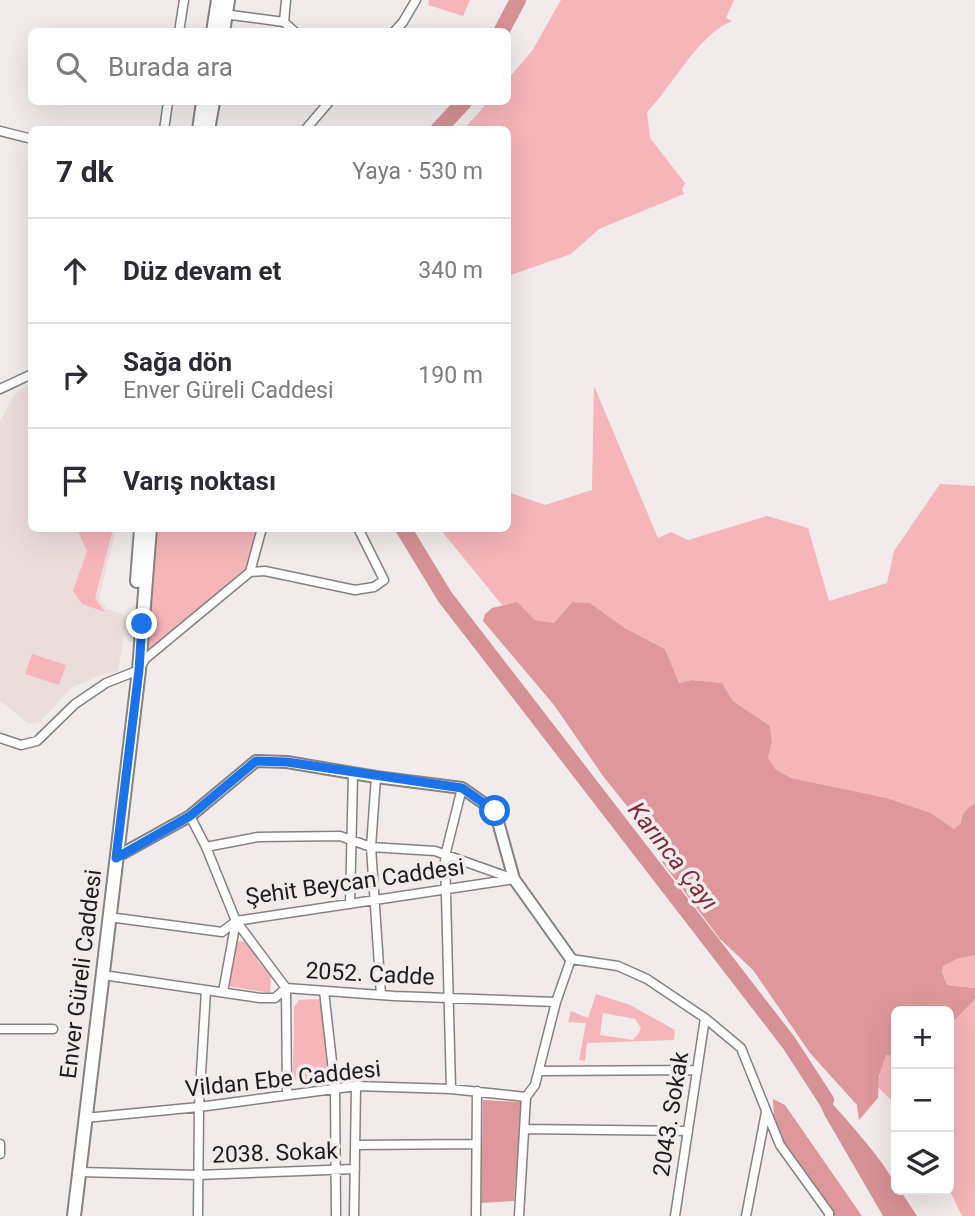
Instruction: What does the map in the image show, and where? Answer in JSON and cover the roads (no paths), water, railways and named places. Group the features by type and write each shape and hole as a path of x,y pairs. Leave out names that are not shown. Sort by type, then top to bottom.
{"main road":[{"path":"214,28 218,0"},
{"path":"224,28 228,0"},
{"path":"200,126 203,105"},
{"path":"209,126 212,105"},
{"name":"Enver Güreli Caddesi","path":"68,1216 135,672 141,532"},
{"name":"Enver Güreli Caddesi","path":"74,1216 116,858 150,532"},
{"path":"116,858 190,816 256,761 287,762 462,788 495,811 514,879 571,960"}],"street":[{"path":"180,28 184,0"},
{"path":"284,22 286,0"},
{"path":"398,28 416,0"},
{"path":"231,15 284,22 291,28"},
{"path":"165,126 168,105"},
{"path":"308,126 326,105"},
{"path":"0,131 28,138"},
{"path":"0,389 28,376"},
{"path":"0,738 21,745 37,741 75,704 95,690 135,672 145,659 250,572 261,532"},
{"path":"250,572 265,571 355,590 374,587 384,579 360,532"},
{"path":"351,904 354,774"},
{"path":"376,777 371,847 381,995"},
{"path":"451,1089 445,856 462,788"},
{"path":"190,816 206,847 236,921 286,988 288,1094"},
{"path":"206,847 258,837 340,836 371,847 435,851 514,879"},
{"name":"Şehit Beycan Caddesi","path":"109,917 222,932 236,921 514,879"},
{"path":"223,992 236,921"},
{"path":"519,1216 526,1097 536,1085 556,1002 571,960 618,966 647,979 705,1018 741,1048 780,1145 830,1213 829,1216"},
{"name":"2052. Cadde","path":"103,975 260,998 275,998 286,988 556,1002"},
{"path":"198,1216 199,1107 206,990"},
{"path":"324,991 335,1088 336,1216"},
{"name":"2043. Sokak","path":"675,1216 705,1018"},
{"path":"0,1029 53,1030"},
{"path":"540,1071 698,1070"},
{"path":"354,1216 356,1086"},
{"name":"Vildan Ebe Caddesi","path":"85,1118 199,1107 356,1086 451,1089 526,1097"},
{"path":"476,1216 477,1091"},
{"path":"746,1216 767,1111"},
{"path":"524,1129 688,1131"},
{"path":"0,1144 0,1154"},
{"path":"355,1145 476,1144"},
{"name":"2038. Sokak","path":"80,1172 197,1175 355,1169"}],"waterway":[{"name":"Karınca Çayı","path":"503,28 518,0"},
{"name":"Karınca Çayı","path":"442,126 461,105"},
{"name":"Karınca Çayı","path":"405,532 445,597 789,1043 826,1100"}]}
